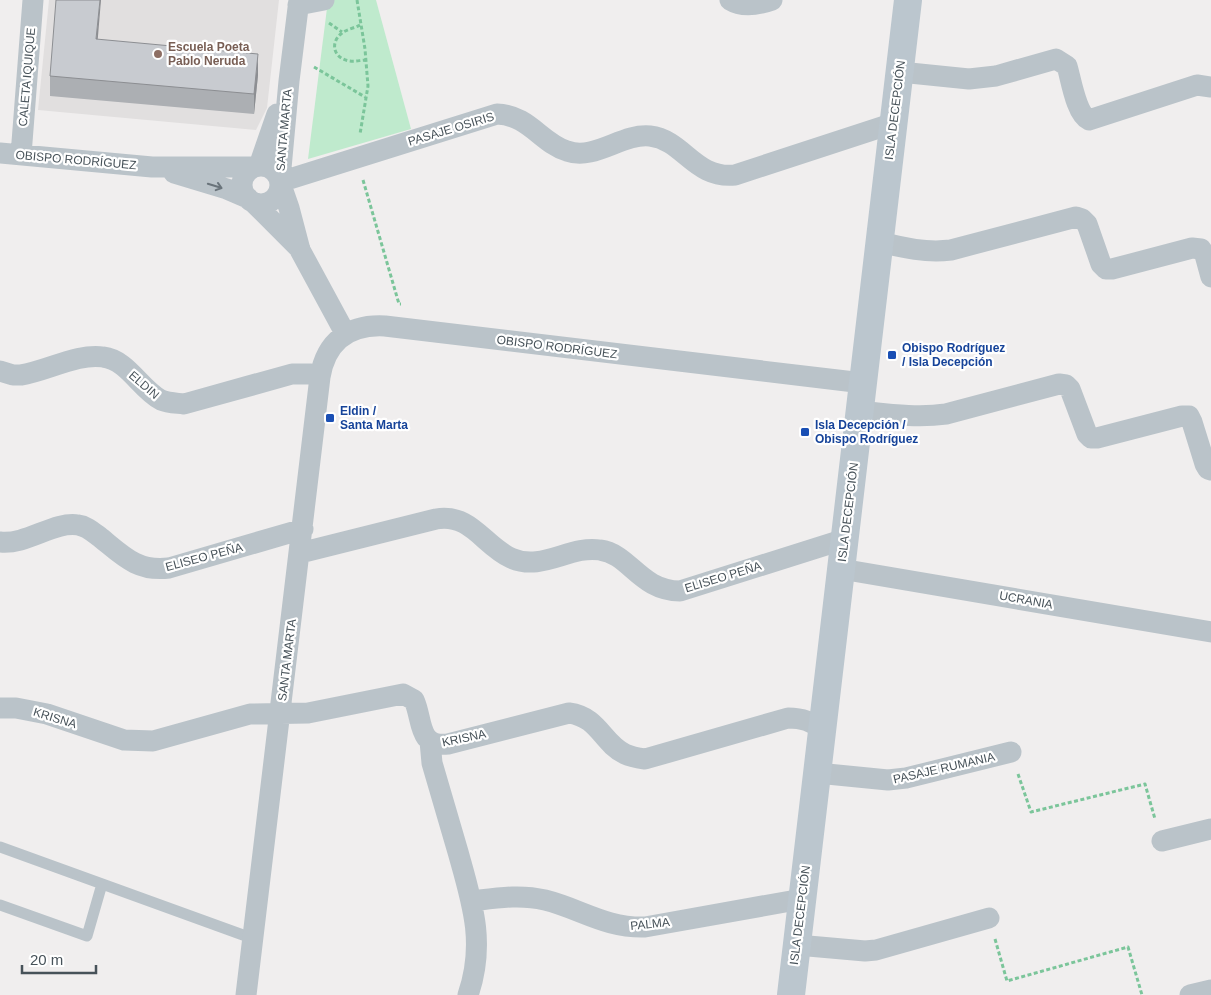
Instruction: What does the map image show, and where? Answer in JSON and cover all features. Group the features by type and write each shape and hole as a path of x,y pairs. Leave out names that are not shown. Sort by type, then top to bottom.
{"street":[{"name":"CALETA IQUIQUE","path":"21,155 33,0"},
{"path":"298,2 324,0"},
{"path":"730,0 743,5 752,5 772,0"},
{"name":"ISLA DECEPCIÓN","path":"791,995 908,0"},
{"name":"SANTA MARTA","path":"280,182 298,2"},
{"path":"900,72 957,79 976,79 996,76 1056,59 1062,61 1067,66 1080,112 1089,120 1198,85 1211,87"},
{"name":"SANTA MARTA","path":"256,166 289,80"},
{"name":"PASAJE OSIRIS","path":"280,182 488,116 506,114 523,121 568,152 585,153 640,136 650,136 660,138 709,172 726,176 735,175 894,123"},
{"name":"OBISPO RODRÍGUEZ","path":"0,153 152,167 256,166"},
{"path":"256,166 272,168 280,182 276,197 265,203 250,200 244,193 242,182 248,170 256,166"},
{"name":"OBISPO RODRÍGUEZ","path":"152,167 228,189 250,200 300,250"},
{"name":"OBISPO RODRÍGUEZ","path":"280,182 290,208 300,250 346,333 371,325 385,326 863,384"},
{"path":"880,242 913,250 935,252 951,250 1076,217 1082,219 1087,224 1101,264 1106,269 1192,248 1201,248 1211,277"},
{"name":"SANTA MARTA","path":"246,995 320,377 322,364 328,352 335,342 346,333"},
{"name":"ELDIN","path":"0,370 12,375 21,375 88,357 106,357 122,365 154,396 172,403 184,404 292,374 311,374 320,377"},
{"path":"860,411 930,417 1059,384 1066,385 1070,388 1087,434 1091,438 1188,416 1192,422 1204,464 1211,470"},
{"name":"ELISEO PEÑA","path":"300,553 436,519 453,518 466,524 502,552 521,561 541,562 592,549 603,550 612,553 649,583 669,591 680,591 845,539"},
{"name":"ELISEO PEÑA","path":"0,542 16,542 69,524 78,525 91,530 136,564 159,569 169,568 303,529"},
{"name":"UCRANIA","path":"841,569 1211,632"},
{"name":"KRISNA","path":"0,708 16,708 47,714 112,737 137,742 153,740 250,714 308,713 403,694 414,700 422,730 430,741 448,744 569,713 587,718 618,750 626,754 645,758 788,718 806,720 822,730"},
{"path":"430,741 432,763 476,918 477,951 475,970 468,995"},
{"name":"PASAJE RUMANIA","path":"817,774 888,780 906,778 1010,752"},
{"path":"1162,841 1211,829"},
{"name":"PALMA","path":"472,901 511,896 534,898 557,904 606,922 637,927 802,899"},
{"path":"796,945 865,951 876,950 989,918"},
{"path":"1190,995 1211,990"}],"lane":[{"path":"0,847 254,939"},
{"path":"0,905 87,936 102,884"}],"path":[{"path":"357,0 368,86 357,158 399,304 409,305"},
{"path":"360,25 342,32 334,41 334,49 338,56 349,61 366,60"},
{"path":"292,54 365,97"},
{"path":"1010,752 1031,812 1145,784 1162,841"},
{"path":"989,918 1007,981 1128,947 1142,995"}],"shaded area":[{"name":"Escuela Poeta Pablo Neruda","path":"49,0 279,0 267,108 256,130 38,110"}],"green space":[{"path":"328,0 376,0 411,129 308,159"}],"building":[{"path":"56,0 100,0 96,39 258,54 254,94 50,76"}],"place":[{"name":"Escuela Poeta Pablo Neruda","path":"158,54"},
{"name":"Obispo Rodríguez / Isla Decepción","path":"892,355"},
{"name":"Eldin / Santa Marta","path":"330,418"},
{"name":"Isla Decepción / Obispo Rodríguez","path":"805,432"}]}
